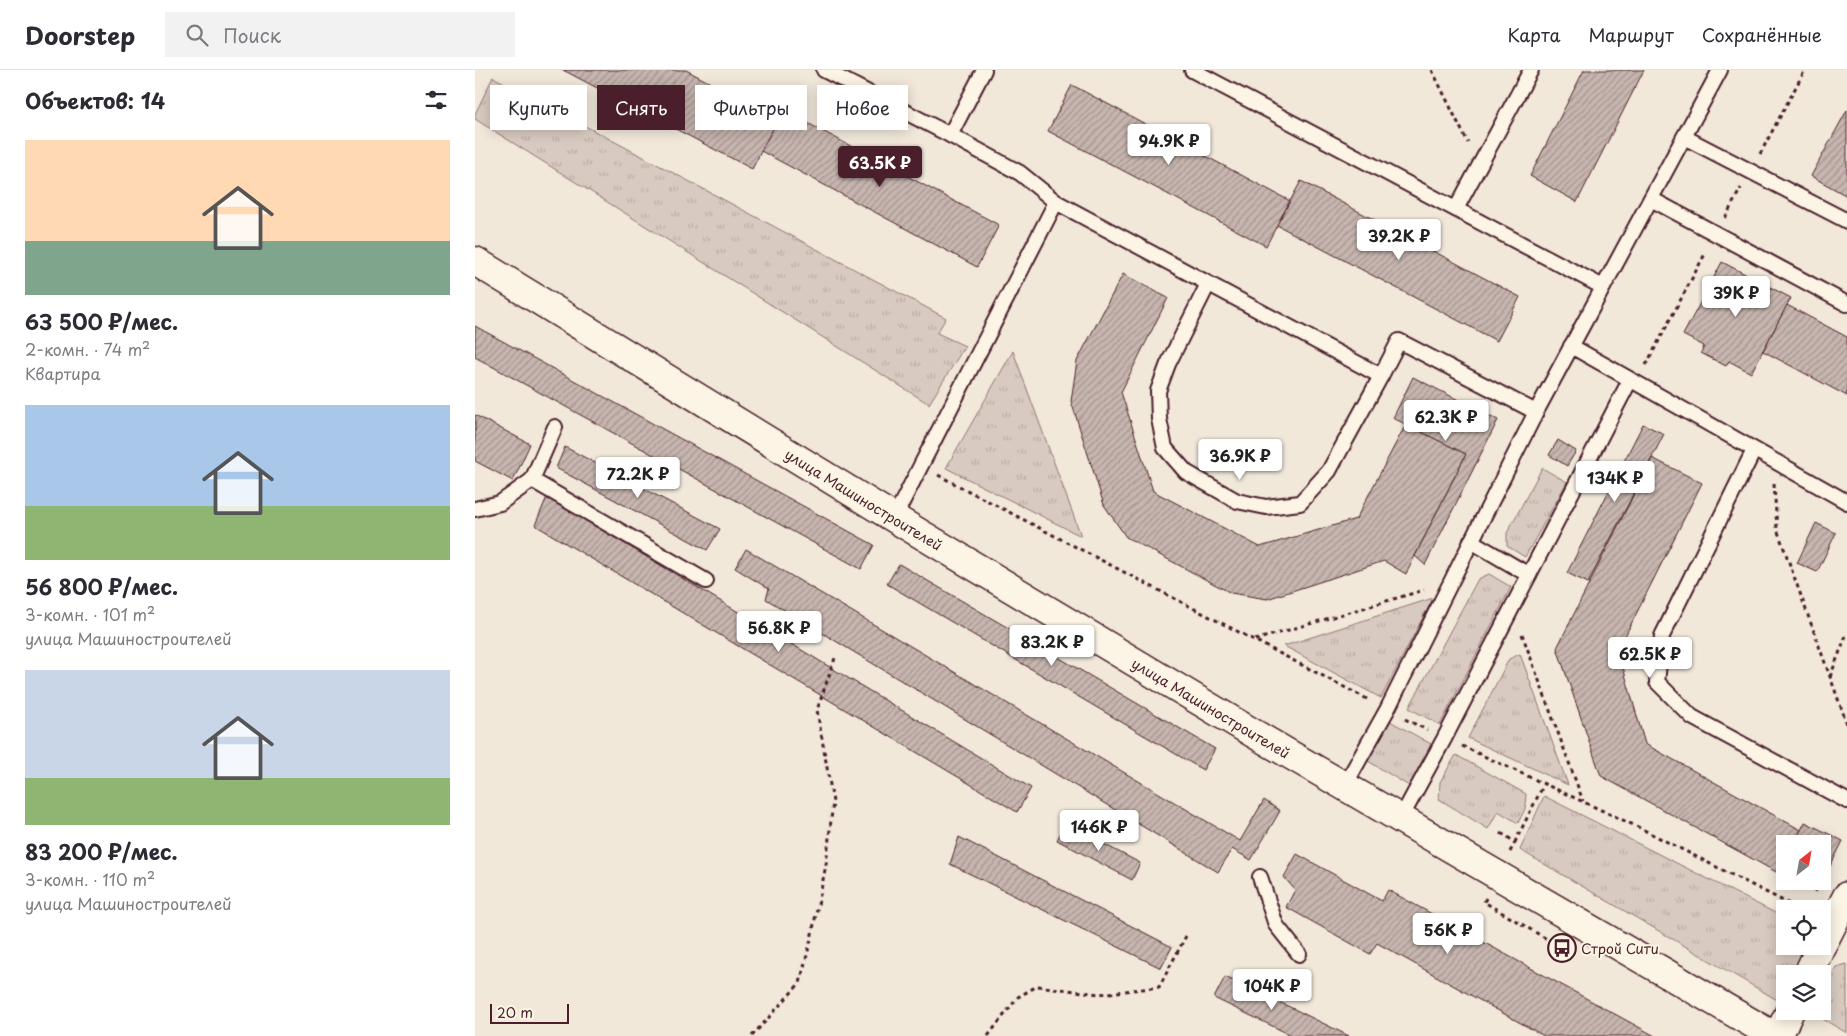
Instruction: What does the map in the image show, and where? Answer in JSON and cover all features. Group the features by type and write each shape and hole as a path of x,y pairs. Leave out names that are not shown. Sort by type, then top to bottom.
{"main road":[{"name":"улица Машиностроителей","path":"475,262 894,518 1774,1036"},
{"path":"1831,927 1847,896"},
{"path":"1778,1036 1786,1020"}],"lane":[{"path":"824,70 1021,173 1056,202 1381,376"},
{"path":"951,135 984,70"},
{"path":"1191,70 1603,287"},
{"path":"1456,209 1531,70"},
{"path":"1345,785 1387,710 1536,412 1720,70"},
{"path":"1684,137 1847,221"},
{"path":"1651,199 1717,232 1847,304"},
{"path":"894,518 1056,202"},
{"path":"1208,284 1168,364 1158,391 1159,419 1165,448 1186,472 1237,501 1266,507 1300,503 1329,471 1399,341 1536,412"},
{"path":"1571,346 1847,502"},
{"path":"1401,818 1633,382"},
{"path":"475,509 501,503 532,480 555,427"},
{"path":"1754,450 1662,636 1657,682 1692,717 1847,801"},
{"path":"532,480 705,580"},
{"path":"1471,541 1529,575"},
{"path":"1260,878 1277,925 1299,954"}],"path":[{"path":"1432,70 1480,165"},
{"path":"1633,382 1717,232"},
{"path":"1773,461 1777,529 1847,724"},
{"path":"920,465 1444,739 1638,827 1781,900"},
{"path":"1254,640 1451,582"},
{"path":"1512,607 1583,802"},
{"path":"1830,678 1847,633"},
{"path":"752,1036 800,983 811,939 826,865 833,802 817,710 835,658"},
{"path":"1501,834 1515,842 1544,784"},
{"path":"987,1036 1018,997 1037,986 1100,994 1159,987 1186,936"}],"green space":[{"path":"493,77 508,85 490,85 490,128 475,119 475,114"},
{"path":"587,127 946,318 937,333 965,346 929,404 493,130 587,130"},
{"path":"1013,351 1081,536 946,468"},
{"path":"1542,468 1567,482 1525,557 1507,546 1507,533"},
{"path":"1489,574 1511,587 1440,725 1409,708 1478,579"},
{"path":"1433,598 1381,698 1284,646"},
{"path":"1520,654 1568,785 1468,738 1509,659"},
{"path":"1390,721 1431,744 1409,786 1368,761"},
{"path":"1456,755 1526,794 1525,809 1518,823 1498,811 1488,829 1439,799 1440,782"},
{"path":"1544,796 1776,913 1776,955 1805,955 1800,965 1776,965 1776,999 1520,850"},
{"path":"1847,964 1847,1033 1824,1020 1831,1020 1831,976 1836,967"}],"building":[{"path":"563,70 686,70 714,85 695,85 695,130 772,130 752,169 678,130 685,130 685,85 597,85 597,88"},
{"path":"1584,70 1644,70 1577,202 1530,176"},
{"path":"1072,85 1290,201 1266,246 1048,131"},
{"path":"1847,110 1847,196 1811,176"},
{"path":"807,123 817,128 817,130 821,130 999,225 977,267 761,151 772,130 807,130"},
{"path":"1301,181 1520,297 1497,341 1277,225"},
{"path":"1722,262 1791,298 1751,373 1729,361 1726,366 1701,353 1704,346 1683,335"},
{"path":"1123,274 1168,298 1121,392 1153,491 1260,547 1356,519 1406,424 1466,454 1406,574 1384,561 1267,599 1231,593 1126,537 1104,505 1071,401 1077,361"},
{"path":"1787,305 1847,337 1847,396 1763,351"},
{"path":"475,326 874,545 861,569 475,357"},
{"path":"1413,377 1498,420 1425,565 1415,556 1466,454 1393,418"},
{"path":"475,415 530,444 513,481 475,461"},
{"path":"1643,424 1664,434 1588,583 1567,573"},
{"path":"1558,440 1576,451 1567,466 1549,455"},
{"path":"565,447 720,529 707,550 556,468"},
{"path":"1652,458 1702,483 1618,650 1645,744 1801,830 1798,835 1776,835 1776,872 1601,776 1557,648"},
{"path":"547,497 1031,788 1017,812 535,525"},
{"path":"1816,523 1836,533 1817,572 1797,563"},
{"path":"746,549 1240,841 1264,800 1280,811 1251,860 1232,849 1218,872 766,599 769,589 735,568"},
{"path":"899,564 1215,749 1203,770 887,584"},
{"path":"1805,822 1831,835 1798,835"},
{"path":"1065,824 1140,863 1132,880 1057,840"},
{"path":"1831,835 1843,841 1831,864"},
{"path":"959,837 1172,947 1161,968 950,864"},
{"path":"1297,854 1382,901 1388,890 1655,1036 1544,1036 1377,943 1370,954 1286,907 1295,890 1284,877"},
{"path":"1225,977 1349,1036 1293,1036 1214,998"}],"place":[{"name":"Строй Сити","path":"1562,948"}]}
